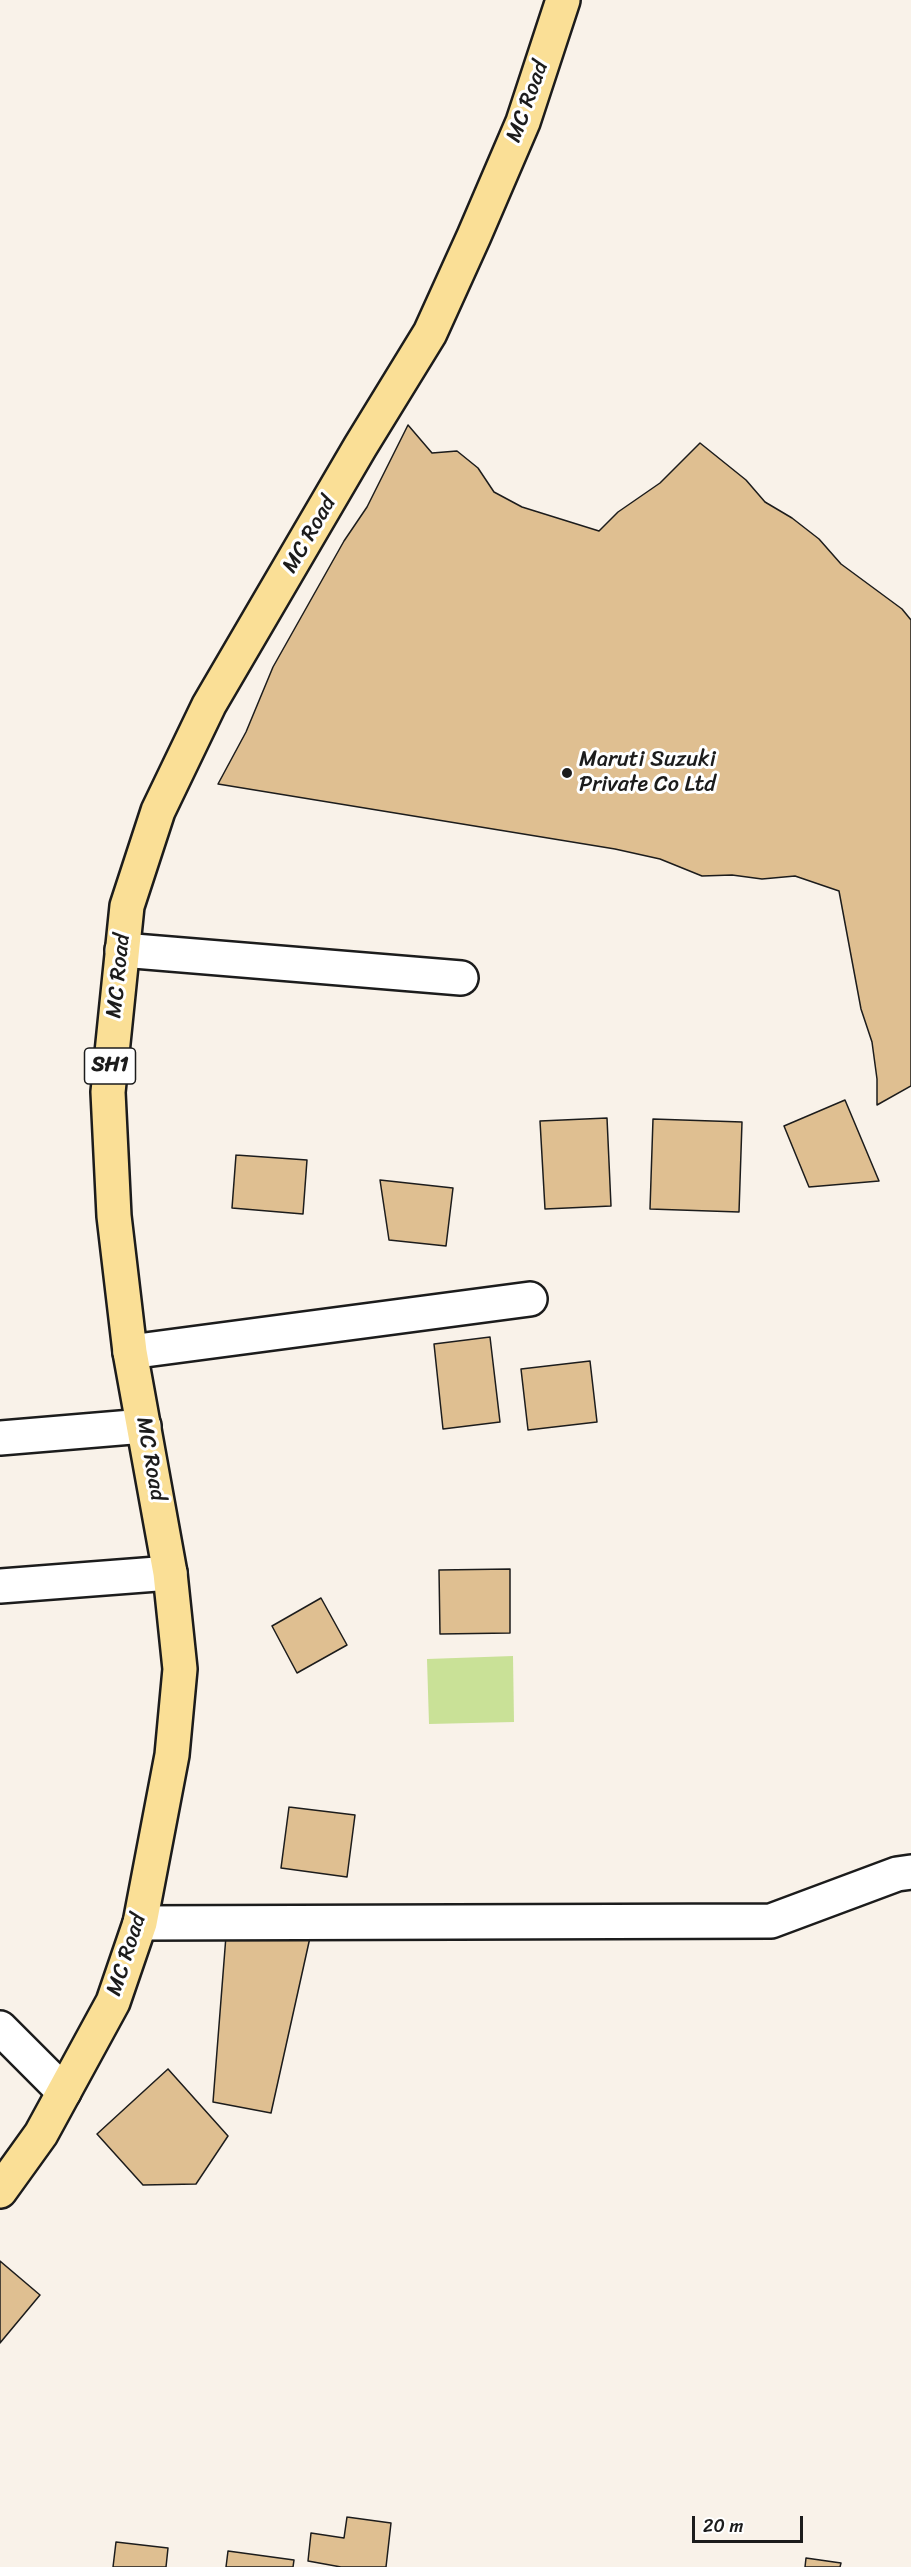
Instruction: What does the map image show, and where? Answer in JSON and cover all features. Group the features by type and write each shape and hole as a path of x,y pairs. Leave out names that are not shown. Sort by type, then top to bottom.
{"main road":[{"name":"MC Road","path":"0,2191 41,2134 113,2002 140,1923 172,1755 180,1669 170,1573 130,1352 114,1216 108,1092 127,906 164,801 209,705 430,333 522,122 563,0"}],"street":[{"path":"122,950 461,978"},
{"path":"130,1352 530,1299"},
{"path":"0,1438 144,1426"},
{"path":"0,1586 170,1573"},
{"path":"140,1923 771,1921 897,1874 911,1872"},
{"path":"0,2028 64,2092"}],"green space":[{"path":"513,1656 514,1722 429,1724 427,1659"}],"building":[{"name":"Maruti Suzuki Private Co Ltd","path":"408,425 432,453 457,451 478,468 494,492 522,507 599,531 618,512 660,483 700,443 746,480 765,502 792,518 819,539 841,564 902,609 911,620 911,1086 877,1105 877,1079 872,1042 861,1009 839,891 795,876 762,879 732,875 702,876 660,859 615,849 218,784 246,732 273,667 344,541 367,507"},
{"path":"845,1100 879,1181 809,1187 784,1126"},
{"path":"607,1118 611,1206 545,1209 540,1121"},
{"path":"653,1119 742,1122 739,1212 650,1209"},
{"path":"236,1155 307,1160 303,1214 232,1208"},
{"path":"380,1180 453,1188 446,1246 389,1240"},
{"path":"490,1337 500,1422 443,1429 434,1344"},
{"path":"590,1361 597,1422 528,1430 521,1369"},
{"path":"510,1569 510,1633 440,1634 439,1570"},
{"path":"321,1598 347,1645 297,1673 272,1626"},
{"path":"289,1807 355,1815 347,1877 281,1868"},
{"path":"227,1923 311,1933 271,2113 213,2102"},
{"path":"168,2069 228,2136 196,2184 143,2185 97,2134"},
{"path":"0,2261 40,2295 0,2343"},
{"path":"347,2517 391,2523 386,2567 341,2567 308,2561 311,2533 344,2538"},
{"path":"116,2542 168,2548 166,2567 113,2567"},
{"path":"228,2551 294,2560 293,2567 226,2567"},
{"path":"806,2558 841,2563 840,2567 805,2567"}],"place":[{"name":"Maruti Suzuki Private Co Ltd","path":"567,773"}]}
